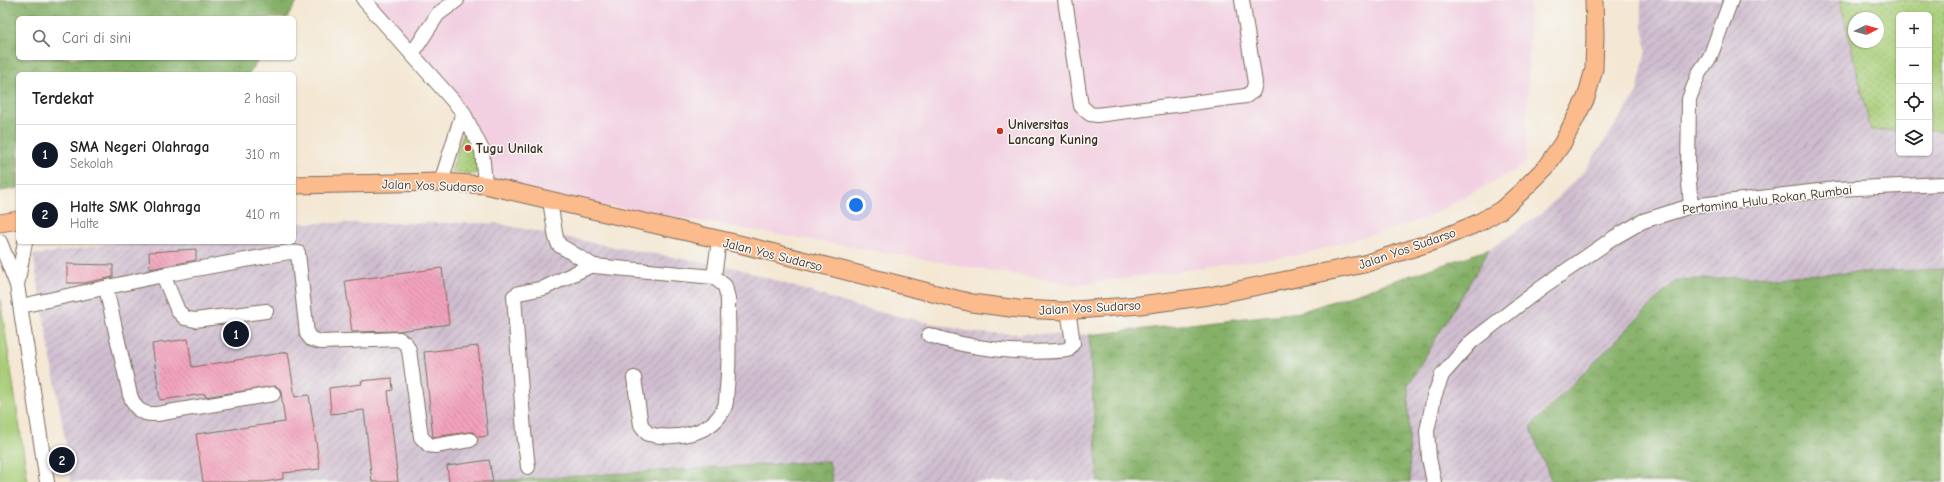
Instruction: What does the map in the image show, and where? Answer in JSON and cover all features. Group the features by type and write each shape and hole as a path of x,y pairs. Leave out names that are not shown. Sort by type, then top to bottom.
{"main road":[{"name":"Jalan Yos Sudarso","path":"296,185 440,182 485,185 719,240 972,303 1018,308 1068,310 1140,305 1209,296 1364,264 1435,241 1478,223 1495,213 1522,191 1545,168 1562,144 1586,98 1594,69 1594,0"},
{"path":"0,223 16,220"}],"street":[{"path":"364,0 463,112 482,150 485,185"},
{"path":"412,54 438,14 457,0"},
{"path":"1065,0 1080,106 1090,114 1097,115 1246,96 1253,91 1255,83 1242,0"},
{"path":"1691,206 1688,171 1690,99 1699,73 1710,57 1731,0"},
{"path":"440,182 463,112"},
{"name":"Pertamina Hulu Rokan Rumbai","path":"1434,482 1429,458 1427,431 1434,397 1442,375 1471,342 1541,288 1615,237 1643,221 1691,206 1836,189 1944,184"},
{"path":"550,201 556,238 559,245 592,265 714,277 725,286 728,299 727,382 725,405 718,417 710,425 690,434 678,436 648,434 640,425 634,378"},
{"path":"714,277 719,240"},
{"path":"0,242 17,285 47,482"},
{"path":"17,285 25,244"},
{"path":"21,306 163,275 289,252 298,253 307,334 311,339 321,342 399,339 406,344 409,350 421,437 429,445 435,446 470,440"},
{"path":"528,467 523,424 514,296 518,293 544,288 592,265"},
{"path":"163,275 178,311 185,318 196,320 266,311"},
{"path":"106,288 130,395 134,405 139,411 147,415 157,414 273,394"},
{"path":"929,335 968,345 1002,349 1053,352 1068,350 1073,343 1068,310"}],"shaded area":[{"name":"Universitas Lancang Kuning","path":"365,0 1530,0 1526,164 1424,219 1305,254 1077,285 485,185 463,112"},
{"path":"1640,0 1944,0 1944,482 71,482 33,255 110,244 296,244 296,223 495,223 609,246 736,268 861,308 976,333 1107,335 1300,312 1363,297 1490,249 1542,213 1585,170 1637,93 1646,50"}],"green space":[{"path":"0,0 298,0 288,16 16,16 16,60 259,60 250,72 16,72 16,188 0,191"},
{"path":"1840,0 1944,0 1944,131 1932,130 1932,12 1896,12 1896,130 1871,130 1851,48 1884,48 1884,12 1848,12 1848,34"},
{"path":"468,127 477,152 480,171 476,174 451,172 464,131"},
{"path":"1490,249 1408,385 1410,482 1098,482 1089,335 1300,312"},
{"path":"1944,269 1944,482 1552,482 1530,427 1676,280"},
{"path":"0,298 28,482 0,482"},
{"path":"829,461 833,482 493,482 493,481"}],"building":[{"path":"196,249 196,260 150,269 149,252"},
{"path":"67,264 113,265 113,277 84,283 67,283"},
{"path":"442,268 449,324 399,331 352,332 345,281"},
{"path":"188,339 192,367 288,352 295,397 309,395 320,469 283,473 283,479 264,482 203,482 196,434 285,422 281,392 276,386 205,397 205,394 160,400 152,344"},
{"path":"478,346 488,436 478,437 473,432 469,432 433,437 424,352"},
{"path":"392,378 393,390 388,391 398,482 372,482 364,410 331,414 329,388 362,384 361,381"},
{"path":"489,460 493,482 449,482 447,466"}],"place":[{"name":"Universitas Lancang Kuning","path":"1000,131"},
{"name":"Tugu Unilak","path":"468,148"},
{"name":"SMA Negeri Olahraga","path":"236,334"},
{"name":"Halte SMK Olahraga","path":"62,460"}]}
